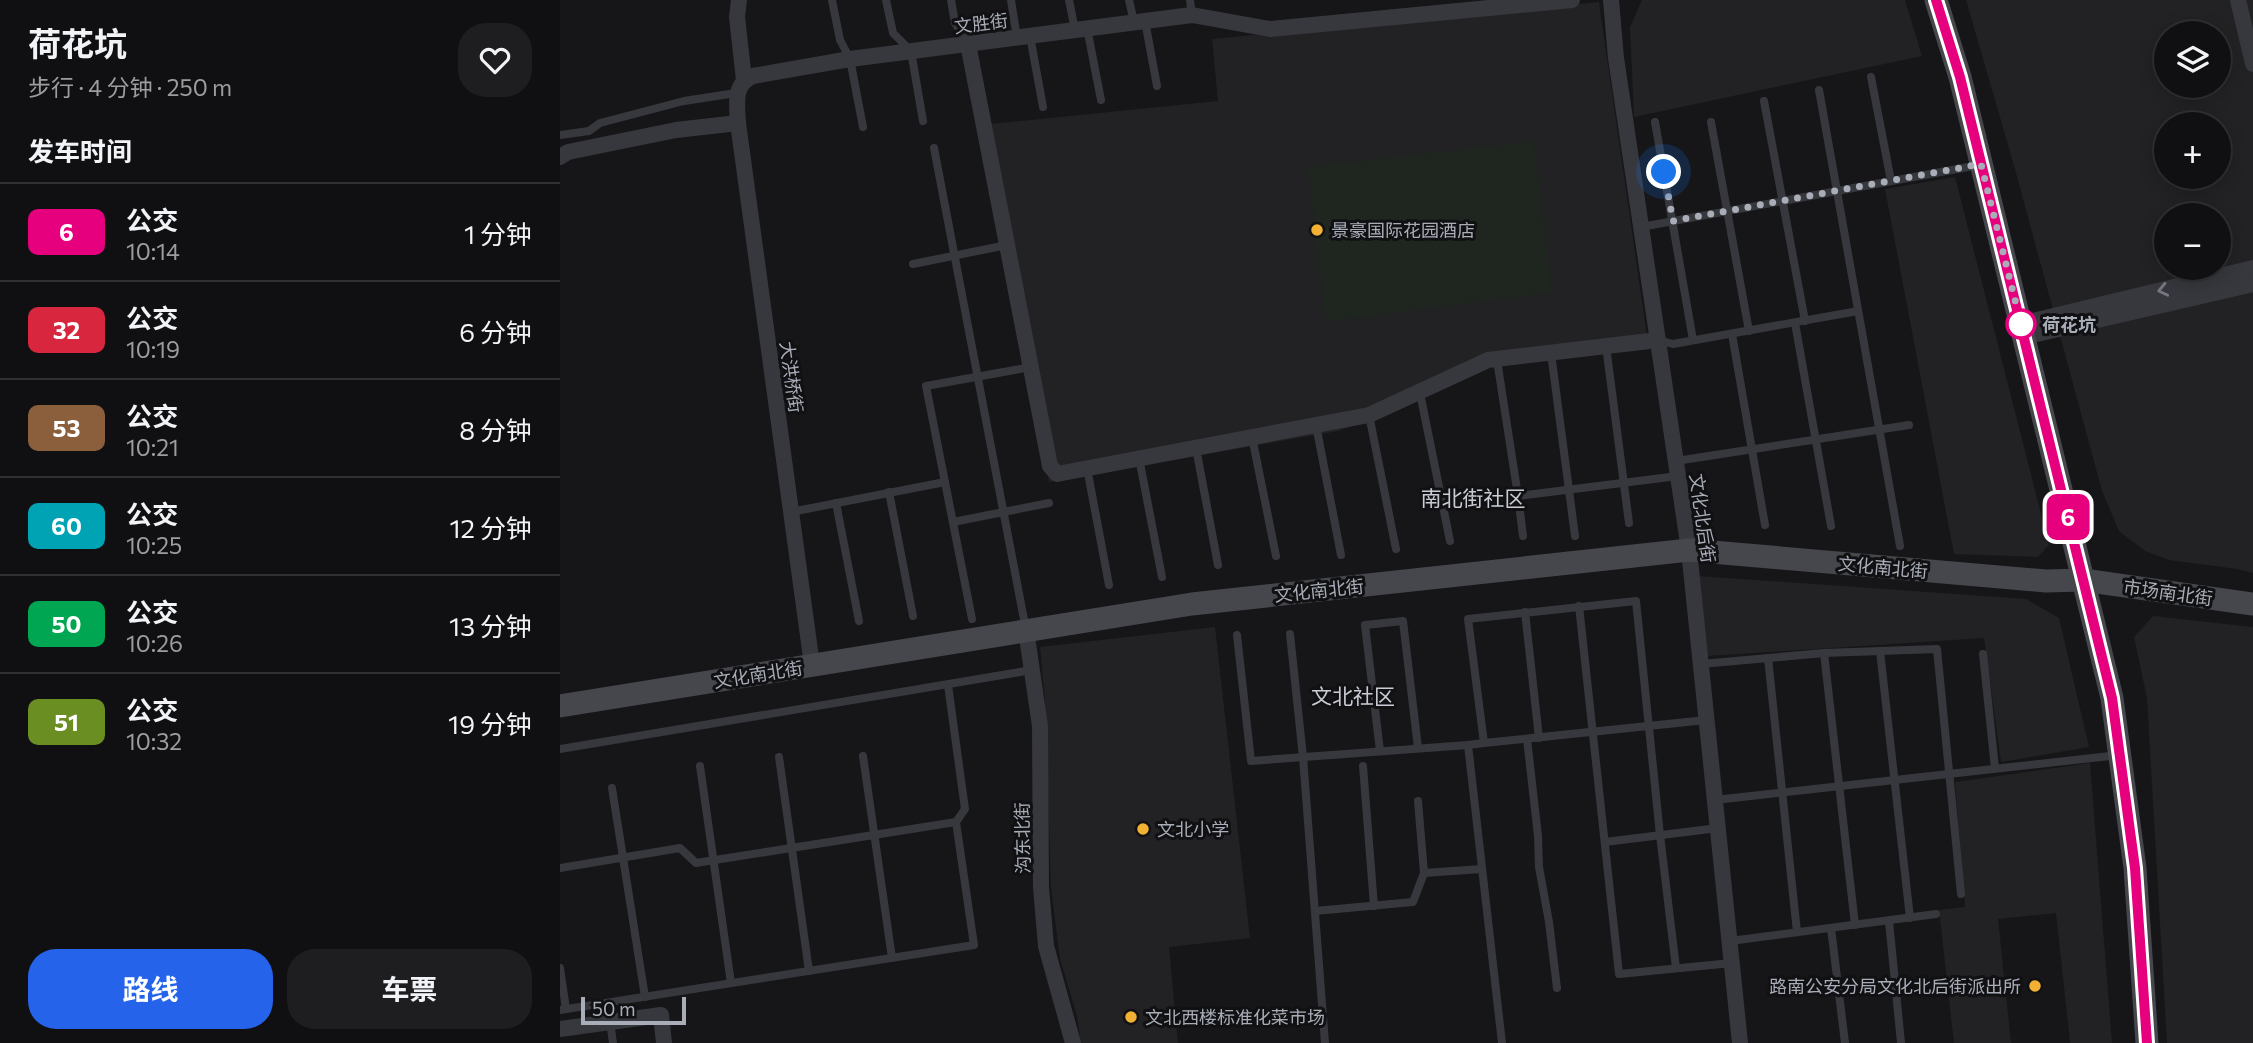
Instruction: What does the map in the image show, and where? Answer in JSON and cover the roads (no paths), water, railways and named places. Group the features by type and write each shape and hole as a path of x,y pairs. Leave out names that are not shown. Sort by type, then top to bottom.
{"street":[{"name":"大洪桥街","path":"739,0 738,122 812,665"},
{"name":"文胜街","path":"740,87 753,76 850,59 1139,21 1191,7 1270,29 1572,0"},
{"name":"文化北后街","path":"1611,0 1616,58 1689,550 1740,1043"},
{"path":"1936,0 1960,77 2112,698 2135,868 2147,1043"},
{"path":"2238,0 2253,64"},
{"path":"968,44 1050,466 1057,474 1369,415 1488,360 1658,340"},
{"path":"560,157 568,152 676,130 738,122"},
{"path":"2023,330 2253,268"},
{"path":"2023,330 2253,284"},
{"name":"文化南北街","path":"560,706 1192,604 1689,550 2033,580 2083,580"},
{"name":"市场南北街","path":"2083,580 2253,604"},
{"name":"沟东北街","path":"1026,630 1040,726 1041,887 1046,946 1073,1043"},
{"path":"560,1029 661,1015 664,1043"}],"lane":[{"path":"832,0 840,40 850,59 863,127"},
{"path":"886,0 893,33 911,51 923,121"},
{"path":"951,0 955,23 968,44"},
{"path":"1011,0 1043,107"},
{"path":"1069,0 1081,29 1101,100"},
{"path":"1129,0 1139,21 1157,86"},
{"path":"1871,77 1891,181"},
{"path":"560,135 589,131 600,123 740,87"},
{"path":"1819,90 1900,546"},
{"path":"1764,102 1805,321"},
{"path":"1655,122 1693,340"},
{"path":"1711,122 1749,331"},
{"path":"934,148 1026,630"},
{"path":"1641,227 1981,164"},
{"path":"913,264 1007,245"},
{"path":"1658,340 1673,344 1858,310"},
{"path":"1795,323 1831,526"},
{"path":"1732,334 1765,525"},
{"path":"1606,346 1629,523"},
{"path":"1551,353 1575,536"},
{"path":"1497,360 1523,536"},
{"path":"972,619 926,386 1031,367"},
{"path":"1420,393 1450,541"},
{"path":"1369,415 1396,549"},
{"path":"1316,425 1341,555"},
{"path":"1518,496 1623,483 1752,449 1909,425"},
{"path":"1252,437 1276,556"},
{"path":"1196,448 1218,565"},
{"path":"1139,458 1162,577"},
{"path":"1087,468 1109,585"},
{"path":"791,512 945,482"},
{"path":"889,492 913,616"},
{"path":"836,503 859,621"},
{"path":"953,522 1049,503"},
{"path":"1484,743 1468,619 1636,601 1676,968"},
{"path":"1579,606 1619,974 1732,963"},
{"path":"1525,612 1539,738"},
{"path":"1380,751 1365,625 1403,621 1418,748"},
{"path":"1290,634 1303,757 1325,1043"},
{"path":"1237,635 1251,761 1468,745 1706,720"},
{"path":"1701,664 1824,653 1937,649 1961,894"},
{"path":"1880,651 1910,918"},
{"path":"1824,653 1856,925"},
{"path":"1983,654 1995,768"},
{"path":"1768,658 1797,932"},
{"path":"560,749 1031,670"},
{"path":"560,968 563,1010 974,945 956,822 965,809 948,685"},
{"path":"1527,739 1539,867 1557,988"},
{"path":"1468,745 1502,1043"},
{"path":"863,755 892,958"},
{"path":"1715,800 2120,755"},
{"path":"779,757 809,971"},
{"path":"700,766 731,983"},
{"path":"1363,766 1374,906"},
{"path":"612,788 645,997"},
{"path":"1315,911 1413,902 1424,873 1418,801"},
{"path":"560,868 680,849 696,863 956,822"},
{"path":"1605,842 1718,828"},
{"path":"1424,873 1482,869"},
{"path":"1730,941 1936,914"},
{"path":"1889,920 1901,1043"},
{"path":"1831,928 1845,1043"},
{"path":"610,1022 613,1043"}],"place":[{"name":"景豪国际花园酒店","path":"1317,230"},
{"name":"荷花坑","path":"2021,324"},
{"name":"文北小学","path":"1143,829"},
{"name":"路南公安分局文化北后街派出所","path":"2035,986"},
{"name":"文北西楼标准化菜市场","path":"1131,1017"}],"district":[{"name":"南北街社区","path":"1473,497"},
{"name":"文北社区","path":"1353,695"}]}
